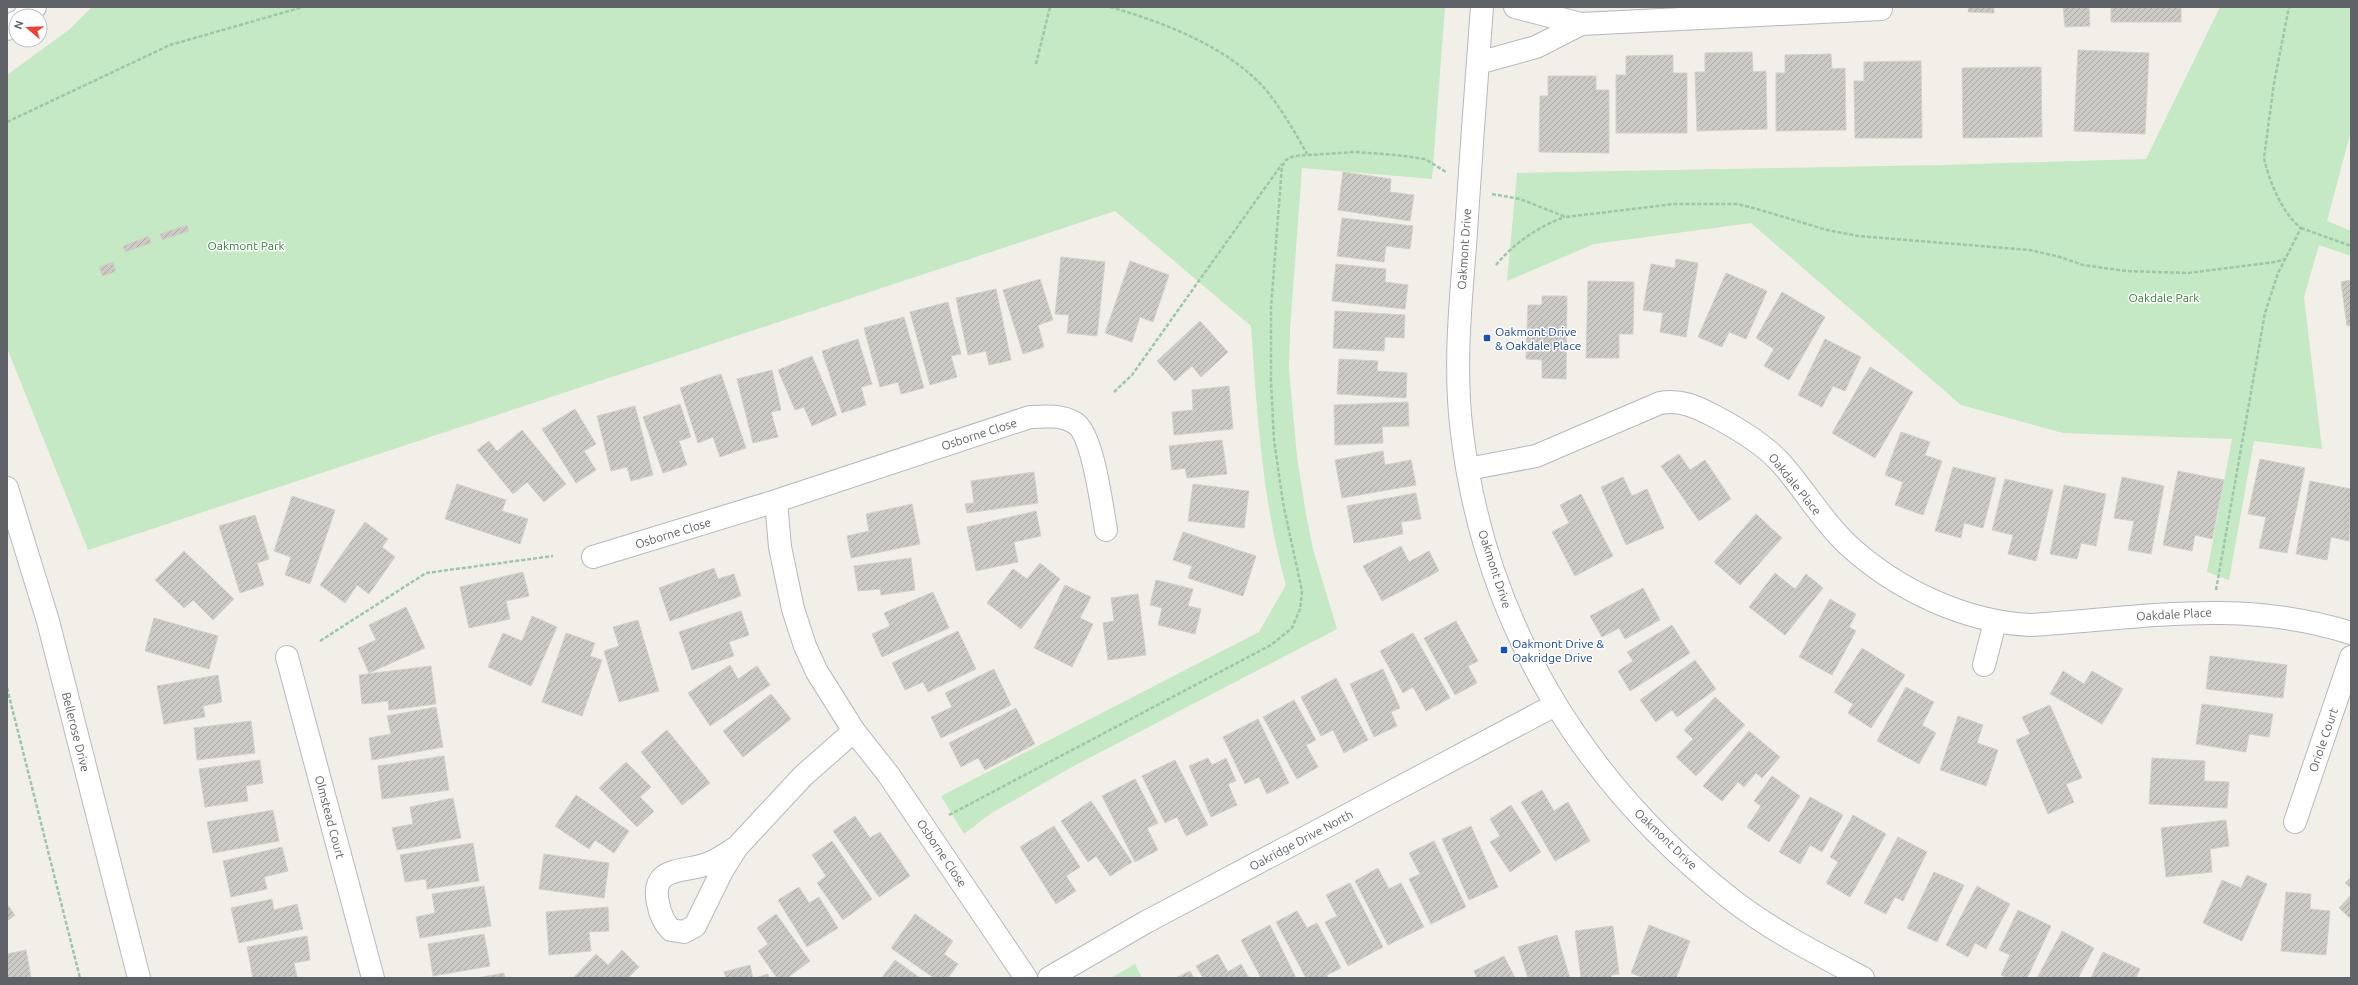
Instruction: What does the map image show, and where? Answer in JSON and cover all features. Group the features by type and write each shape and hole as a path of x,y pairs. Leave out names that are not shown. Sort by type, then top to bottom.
{"street":[{"name":"Oakmont Drive","path":"1482,7 1459,338 1460,407 1468,469 1482,532 1502,596 1517,634 1555,706 1606,776 1678,855 1733,900 1769,925 1863,978"},
{"path":"1514,7 1581,24 1881,9"},
{"path":"1478,64 1536,47 1581,24"},
{"name":"Oakdale Place","path":"1468,469 1536,456 1660,403 1682,403 1710,414 1761,444 1783,466 1834,531 1871,564 1920,594 1973,616 1995,622 2031,625 2214,612 2287,617 2351,633"},
{"name":"Osborne Close","path":"593,557 776,501 1030,417 1055,417 1076,424 1086,436 1106,530"},
{"name":"Bellerose Drive","path":"7,488 48,621 139,978"},
{"name":"Osborne Close","path":"776,501 785,573 798,628 817,672 854,731 888,774 1026,978"},
{"path":"1984,665 1995,622"},
{"name":"Olmstead Court","path":"287,657 373,978"},
{"name":"Oriole Court","path":"2295,822 2351,657"},
{"name":"Oakridge Drive North","path":"1049,978 1146,922 1555,706"},
{"path":"737,848 803,776 854,731"}],"path":[{"path":"7,122 170,45 303,7"},
{"path":"1036,64 1050,7"},
{"path":"1110,7 1175,28 1230,59 1265,90 1294,130 1307,154"},
{"path":"2289,7 2265,146 2267,169 2291,221 2301,228 2351,246"},
{"path":"1114,392 1132,374 1271,178 1286,160 1294,156 1307,154 1355,152 1425,159 1450,173"},
{"path":"949,815 1271,645 1292,628 1300,609 1302,591 1283,503 1274,440 1270,341 1280,174 1286,160"},
{"path":"1491,194 1520,199 1566,217"},
{"path":"1496,265 1505,254 1542,227 1566,217 1674,204 1737,204 1757,208 1827,230 1858,236 2030,250 2060,257 2083,265 2126,271 2188,273 2276,262 2284,259"},
{"path":"2215,596 2265,313 2284,259 2301,228"},
{"path":"320,641 426,573 553,556"},
{"path":"7,688 80,978"}],"green space":[{"name":"Oakmont Park","path":"92,7 1445,7 1432,179 1302,168 1290,330 1289,369 1297,457 1306,514 1313,549 1337,629 1072,767 990,814 964,834 941,796 1259,632 1286,585 1271,521 1266,489 1258,424 1251,326 1115,211 88,550 7,348 7,75 44,48 48,48 48,45 70,29"},
{"name":"Oakdale Park","path":"2220,7 2351,7 2351,131 2327,221 2351,231 2351,256 2319,245 2304,297 2322,449 2254,441 2229,580 2207,572 2232,439 2063,433 1961,405 1751,223 1594,244 1507,281 1517,173 1941,165 2146,159"},
{"path":"1135,964 1142,978 1111,978"}],"building":[{"path":"1969,7 1994,7 1994,13 1968,12"},
{"path":"2063,7 2089,7 2090,26 2065,27"},
{"path":"2111,7 2181,7 2181,22 2111,22"},
{"path":"2078,50 2149,53 2145,134 2074,131"},
{"path":"1752,52 1753,72 1766,71 1767,129 1697,131 1695,72 1705,72 1705,53"},
{"path":"1831,54 1832,69 1845,68 1846,130 1776,131 1776,73 1785,73 1785,55"},
{"path":"1673,55 1673,73 1687,73 1687,133 1616,133 1616,75 1626,75 1626,56"},
{"path":"1921,61 1922,138 1855,138 1854,81 1864,81 1864,62"},
{"path":"2041,67 2042,137 1963,138 1962,68"},
{"path":"1548,76 1596,76 1596,90 1609,90 1609,153 1539,152 1540,96 1548,96"},
{"path":"1343,172 1391,179 1390,192 1414,195 1410,221 1338,210"},
{"path":"1342,218 1413,226 1410,249 1386,246 1384,262 1337,256"},
{"path":"187,225 189,231 162,240 160,234"},
{"path":"149,236 151,243 125,252 123,246"},
{"path":"1061,257 1105,262 1097,336 1067,333 1069,315 1055,314"},
{"path":"1676,259 1698,263 1686,337 1660,332 1663,313 1643,310 1651,264 1675,268"},
{"path":"1130,261 1169,275 1153,322 1140,317 1132,342 1105,333"},
{"path":"113,262 116,272 102,276 99,267"},
{"path":"1336,264 1386,269 1385,282 1408,285 1405,309 1332,301"},
{"path":"1726,273 1767,291 1746,339 1729,332 1722,347 1698,337"},
{"path":"1040,279 1053,320 1038,325 1044,347 1023,354 1003,290"},
{"path":"2351,280 2351,325 2347,326 2341,282"},
{"path":"1588,281 1634,282 1633,334 1619,334 1619,358 1586,358"},
{"path":"996,289 1011,360 989,365 986,351 968,355 956,298"},
{"path":"1782,292 1825,317 1789,380 1764,366 1774,349 1756,338"},
{"path":"1542,296 1567,296 1566,379 1542,378 1542,360 1526,359 1528,305 1542,305"},
{"path":"948,302 961,354 951,356 957,377 930,385 910,312"},
{"path":"1335,311 1405,315 1404,338 1385,337 1384,351 1333,348"},
{"path":"904,317 924,388 901,394 898,382 880,387 864,328"},
{"path":"1200,321 1228,352 1201,377 1192,366 1175,381 1157,361"},
{"path":"858,339 872,384 861,387 866,405 842,413 822,351"},
{"path":"1825,339 1861,357 1845,391 1833,386 1822,407 1798,395"},
{"path":"812,356 837,415 812,426 804,407 795,410 778,370"},
{"path":"1339,359 1378,361 1377,371 1407,373 1406,398 1337,394"},
{"path":"1870,367 1913,392 1875,458 1832,433"},
{"path":"772,370 781,410 771,412 778,437 753,443 737,379"},
{"path":"721,374 746,448 720,457 713,437 698,443 680,388"},
{"path":"1229,386 1233,429 1174,435 1172,412 1193,410 1192,390"},
{"path":"1408,402 1409,426 1382,427 1383,443 1335,445 1334,405"},
{"path":"680,404 691,437 679,441 687,465 663,473 643,417"},
{"path":"635,406 653,475 631,481 627,467 611,471 597,416"},
{"path":"575,409 596,444 584,451 596,470 576,483 542,429"},
{"path":"522,430 566,484 544,502 527,482 513,494 477,450 489,441 497,451"},
{"path":"1901,432 1930,442 1925,455 1942,461 1923,515 1895,505 1903,482 1885,475"},
{"path":"1222,440 1227,474 1187,478 1185,468 1172,470 1169,446"},
{"path":"1383,451 1385,465 1411,460 1416,485 1342,498 1335,460"},
{"path":"1679,454 1690,470 1705,460 1731,499 1699,521 1661,466"},
{"path":"2260,459 2305,468 2287,553 2259,548 2266,517 2248,514"},
{"path":"1953,467 1996,478 1983,528 1964,523 1961,538 1935,531"},
{"path":"2178,471 2224,480 2212,539 2195,535 2192,551 2163,545"},
{"path":"1034,472 1038,503 967,513 965,504 974,503 971,481"},
{"path":"1623,477 1632,496 1647,489 1664,528 1626,545 1601,487"},
{"path":"2122,477 2164,486 2151,554 2128,550 2134,521 2114,518"},
{"path":"2005,479 2053,490 2036,561 2008,554 2013,535 1992,530"},
{"path":"2310,481 2351,489 2349,541 2331,537 2327,560 2296,554"},
{"path":"457,484 506,500 502,511 528,519 520,544 445,519"},
{"path":"1193,484 1249,491 1244,528 1188,521"},
{"path":"2064,485 2106,494 2096,546 2081,543 2077,559 2050,554"},
{"path":"1416,493 1421,519 1401,522 1403,534 1354,543 1347,506"},
{"path":"1581,494 1613,556 1575,576 1552,532 1569,523 1560,505"},
{"path":"292,496 335,510 310,584 285,575 291,557 274,551"},
{"path":"912,504 920,544 851,558 847,536 869,531 866,514"},
{"path":"1036,511 1041,536 1014,542 1018,562 976,571 967,527"},
{"path":"1756,514 1782,538 1740,585 1714,562"},
{"path":"255,515 269,559 257,563 264,585 240,593 219,526"},
{"path":"365,522 388,539 382,547 395,557 369,594 357,585 345,603 320,585"},
{"path":"1183,532 1256,556 1243,596 1188,578 1192,566 1173,560"},
{"path":"1401,546 1409,562 1429,551 1439,571 1382,601 1363,566"},
{"path":"184,551 234,599 213,620 193,600 184,608 155,580"},
{"path":"911,558 915,590 881,595 880,589 858,591 854,566"},
{"path":"1040,563 1060,579 1021,629 987,603 1013,569 1027,579"},
{"path":"714,568 718,579 734,574 741,596 670,621 659,588"},
{"path":"523,572 529,596 506,601 510,619 469,628 460,587"},
{"path":"1775,573 1795,589 1806,574 1823,588 1785,635 1749,607"},
{"path":"1156,580 1193,589 1188,606 1201,609 1195,634 1158,625 1162,608 1150,605"},
{"path":"1065,585 1091,597 1080,618 1093,624 1072,667 1034,648"},
{"path":"1643,588 1660,620 1625,639 1619,628 1602,637 1590,616"},
{"path":"933,592 949,628 882,657 872,634 890,626 884,613"},
{"path":"1138,594 1146,655 1108,660 1103,623 1114,621 1111,598"},
{"path":"1830,599 1856,614 1849,627 1856,631 1832,675 1799,657"},
{"path":"406,607 425,648 369,673 358,648 376,640 369,625"},
{"path":"741,611 749,635 729,642 734,656 692,670 679,632"},
{"path":"532,616 557,627 531,686 488,667 503,633 522,641"},
{"path":"154,618 218,636 209,669 145,651"},
{"path":"638,620 659,691 619,702 604,651 619,646 613,627"},
{"path":"1456,621 1478,661 1468,666 1477,683 1455,695 1424,638"},
{"path":"1672,625 1690,653 1630,691 1618,671 1633,661 1627,652"},
{"path":"958,631 976,669 928,692 923,682 905,690 892,663"},
{"path":"566,633 595,643 590,656 602,660 582,716 542,702"},
{"path":"1413,633 1450,698 1426,711 1413,687 1403,693 1380,651"},
{"path":"1862,648 1905,675 1871,728 1848,713 1853,704 1834,692"},
{"path":"2210,656 2287,665 2283,698 2206,689"},
{"path":"1695,660 1716,689 1677,717 1672,710 1656,722 1640,700"},
{"path":"730,665 738,679 757,666 770,685 710,726 688,693"},
{"path":"431,666 436,704 389,710 388,701 362,704 359,675"},
{"path":"994,669 1011,705 941,738 931,717 952,707 945,693"},
{"path":"1383,669 1400,708 1391,712 1397,726 1374,737 1350,684"},
{"path":"2063,671 2084,684 2092,671 2123,689 2102,724 2050,694"},
{"path":"218,675 222,702 203,706 205,717 164,724 157,686"},
{"path":"1336,678 1368,740 1344,753 1333,730 1321,736 1301,697"},
{"path":"1906,687 1934,702 1922,725 1936,733 1919,764 1877,741"},
{"path":"771,694 791,719 743,757 723,731"},
{"path":"1715,697 1745,725 1696,776 1676,757 1693,739 1684,730"},
{"path":"1294,700 1316,740 1306,745 1318,767 1297,779 1263,717"},
{"path":"2202,704 2273,714 2269,737 2249,734 2246,752 2196,744"},
{"path":"2050,705 2082,778 2066,784 2074,802 2048,814 2016,740 2030,734 2022,717"},
{"path":"436,707 443,747 372,760 369,738 391,734 387,716"},
{"path":"1016,708 1035,744 985,770 978,758 961,767 949,743"},
{"path":"1958,716 1983,725 1977,743 1998,750 1986,786 1940,770"},
{"path":"1258,719 1289,783 1267,794 1259,777 1245,784 1223,737"},
{"path":"251,721 255,753 197,760 194,728"},
{"path":"667,730 710,783 682,805 641,752"},
{"path":"1749,731 1780,757 1762,778 1756,773 1744,787 1738,782 1722,801 1703,786"},
{"path":"444,756 449,790 382,799 378,766"},
{"path":"1208,758 1212,765 1226,758 1236,781 1228,784 1237,805 1211,817 1189,766"},
{"path":"2152,758 2205,761 2204,781 2229,782 2227,808 2149,804"},
{"path":"260,760 263,783 246,786 248,801 205,807 199,769"},
{"path":"1175,760 1208,825 1186,836 1177,817 1165,823 1142,776"},
{"path":"626,762 651,787 640,797 654,811 637,827 599,788"},
{"path":"1772,776 1800,796 1769,842 1747,827 1761,806 1754,801"},
{"path":"1135,779 1158,823 1147,828 1158,850 1135,862 1102,796"},
{"path":"1542,790 1554,811 1568,802 1590,841 1555,861 1521,802"},
{"path":"576,795 629,831 614,853 595,840 589,849 555,826"},
{"path":"1810,797 1843,815 1822,852 1810,845 1800,864 1779,852"},
{"path":"453,798 461,838 397,850 392,828 413,824 410,807"},
{"path":"1091,801 1132,862 1110,876 1096,856 1088,862 1061,821"},
{"path":"1511,805 1541,852 1510,872 1490,842 1500,836 1490,819"},
{"path":"273,810 279,841 213,853 207,822"},
{"path":"1853,815 1886,834 1850,897 1826,883 1838,862 1830,857"},
{"path":"855,816 870,838 880,832 910,876 879,897 833,831"},
{"path":"2226,820 2229,846 2210,849 2212,872 2166,877 2161,828"},
{"path":"1054,826 1080,867 1066,876 1076,891 1056,904 1020,847"},
{"path":"1471,826 1498,887 1469,900 1442,839"},
{"path":"1898,837 1927,852 1903,901 1895,897 1886,914 1864,903"},
{"path":"832,841 872,899 843,920 817,883 826,876 812,855"},
{"path":"1434,841 1466,907 1431,924 1409,879 1420,874 1409,853"},
{"path":"473,843 479,881 427,889 426,879 405,882 400,855"},
{"path":"282,847 288,871 264,877 267,889 231,897 223,861"},
{"path":"544,854 609,863 604,898 539,889"},
{"path":"1378,868 1389,889 1401,883 1424,927 1388,945 1355,881"},
{"path":"1934,872 1964,885 1937,942 1907,928"},
{"path":"2247,875 2267,884 2242,941 2203,923 2222,880 2241,888"},
{"path":"2351,877 2351,888 2345,883"},
{"path":"1350,883 1383,947 1348,966 1325,922 1337,916 1326,895"},
{"path":"484,886 491,926 420,938 416,917 435,913 432,894"},
{"path":"1977,886 2010,904 1986,949 1975,943 1968,957 1946,945"},
{"path":"799,887 809,903 819,897 838,928 807,947 778,900"},
{"path":"2286,892 2311,894 2310,909 2330,911 2326,955 2281,951"},
{"path":"2351,895 2351,919 2339,908"},
{"path":"272,899 274,910 297,904 303,929 239,943 231,908"},
{"path":"7,904 15,915 7,921"},
{"path":"608,907 609,931 589,932 591,951 549,955 546,912"},
{"path":"2018,910 2051,926 2027,978 2008,978 2001,975 2010,955 1999,950"},
{"path":"1297,911 1307,928 1317,923 1341,968 1327,975 1328,978 1306,978 1276,922"},
{"path":"776,914 810,961 787,978 777,978 758,951 768,944 757,928"},
{"path":"915,914 953,941 944,954 958,964 948,978 934,978 891,948"},
{"path":"1270,925 1296,978 1261,978 1241,940"},
{"path":"1649,925 1690,941 1676,978 1644,978 1631,973"},
{"path":"1613,926 1619,974 1611,975 1611,978 1581,978 1575,931"},
{"path":"2062,931 2094,948 2078,978 2037,978"},
{"path":"484,934 490,966 433,976 428,944"},
{"path":"1557,935 1570,978 1528,978 1518,947"},
{"path":"307,936 310,960 294,963 297,977 253,978 247,947"},
{"path":"26,950 31,978 7,978 7,954"},
{"path":"622,950 639,967 628,978 573,978 596,954 608,965"},
{"path":"2103,952 2140,969 2136,978 2091,978"},
{"path":"1218,954 1228,972 1241,964 1249,978 1203,978 1196,966"},
{"path":"1504,956 1515,978 1477,978 1474,971"},
{"path":"895,960 920,978 882,978"},
{"path":"750,965 753,978 726,978 724,972"},
{"path":"1190,971 1194,978 1176,978"},
{"path":"504,973 505,978 477,978"},
{"path":"768,974 769,978 755,978"}],"place":[{"name":"Oakmont Drive & Oakdale Place","path":"1487,338"},
{"name":"Oakmont Drive & Oakridge Drive","path":"1504,650"}]}
